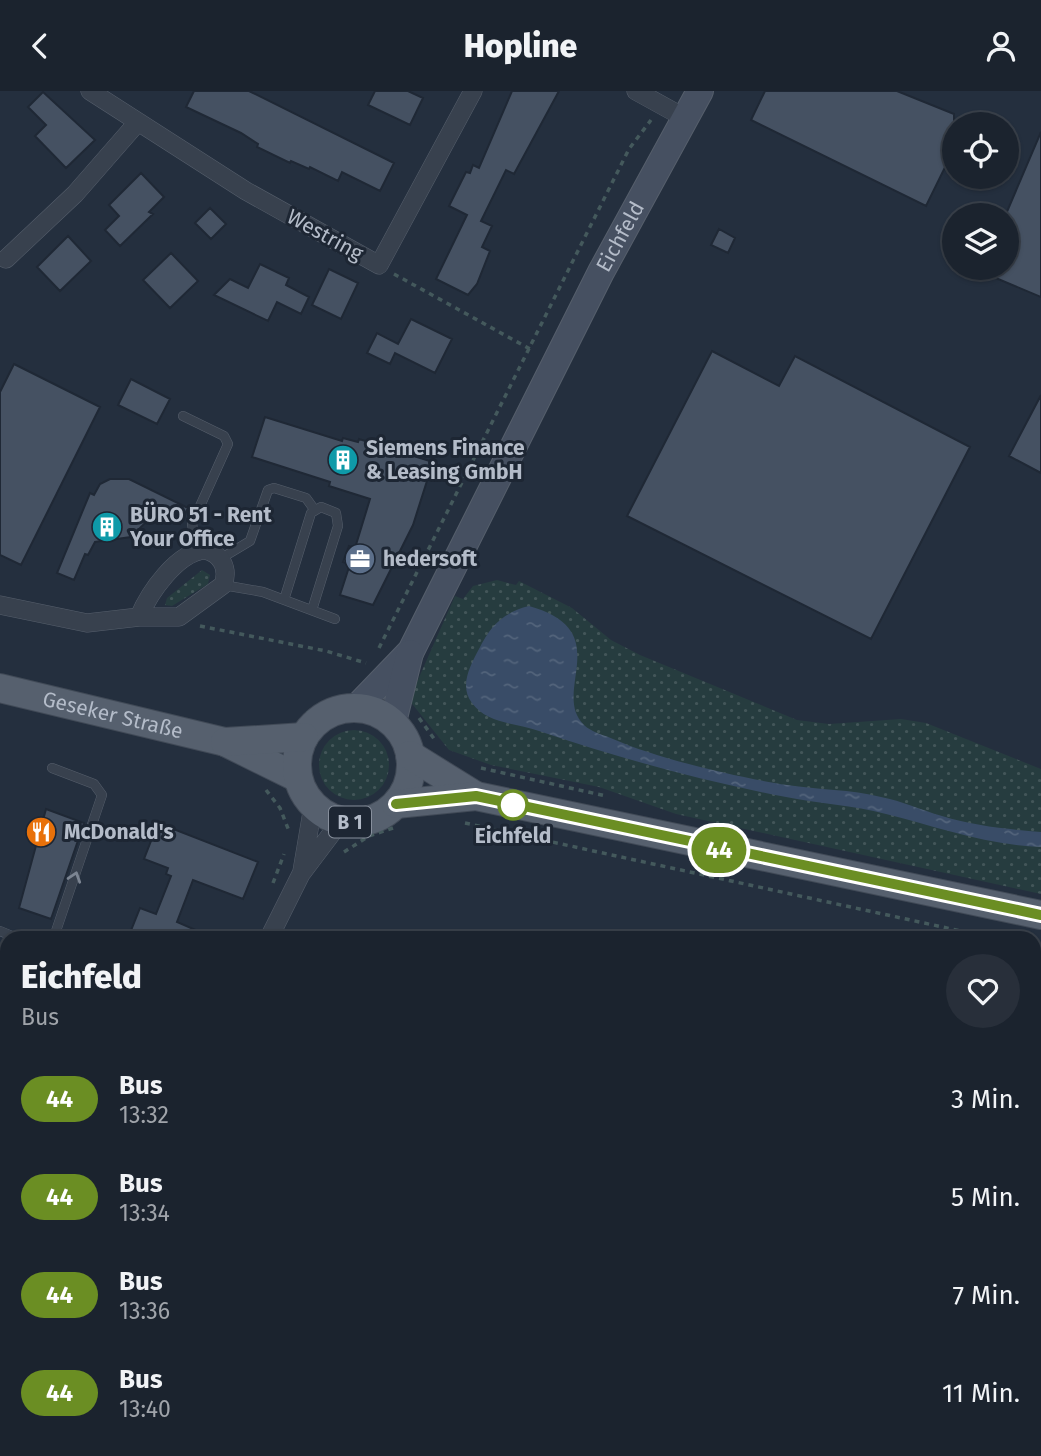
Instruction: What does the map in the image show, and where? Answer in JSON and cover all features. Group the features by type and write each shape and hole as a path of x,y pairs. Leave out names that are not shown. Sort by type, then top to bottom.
{"main road":[{"name":"Eichfeld","path":"357,708 411,650 540,391 700,91"},
{"path":"393,722 411,650"},
{"name":"Geseker Straße","path":"0,688 225,742 298,778"},
{"path":"298,778 296,763 304,737 319,719 337,710 357,708 376,712 393,722 405,738 410,755"},
{"name":"Geseker Straße","path":"225,742 304,737"},
{"name":"B 1","path":"298,778 313,806 341,821 374,819 396,804 408,783 410,755 476,796"},
{"name":"B 1","path":"396,804 476,796 1041,915"}],"street":[{"name":"Westring","path":"90,91 246,191 379,265 473,91"},
{"path":"636,91 685,118"},
{"path":"6,259 75,194 137,123"},
{"path":"0,605 88,623 139,617 179,617 223,586 226,572 220,559 211,551 197,551 169,573 146,601 139,617"},
{"path":"301,874 313,806"},
{"path":"272,931 301,874 341,821"}],"lane":[{"path":"183,416 224,436 228,445 192,524 197,551"},
{"path":"220,559 250,541 268,490 274,488 306,498 314,509"},
{"path":"312,610 339,519 336,513 321,507 314,509"},
{"path":"284,600 314,509"},
{"path":"223,586 254,590 335,619"},
{"path":"52,768 94,784 102,795 56,931"}],"path":[{"path":"375,657 629,149 662,103"},
{"path":"379,265 530,349"},
{"path":"179,617 187,624 326,651 372,664"},
{"path":"463,823 961,931"}],"green space":[{"path":"202,570 210,575 208,584 172,606 165,605 167,598"},
{"path":"497,580 516,585 519,581 572,608 611,640 640,655 797,720 829,724 901,719 926,723 1041,769 1041,894 676,814 599,787 491,765 449,750 409,700 455,596 463,599 473,586"},
{"path":"361,730 374,736 383,745 387,751 387,779 379,790 368,798 347,800 329,790 321,779 319,758 329,740 340,732"}],"water":[{"path":"529,606 556,617 570,631 577,646 574,696 576,711 584,725 594,731 652,753 722,772 787,785 870,794 966,822 1041,832 1041,847 1001,843 874,811 723,784 630,760 494,719 478,710 468,696 466,683 469,669 493,627 505,616"}],"building":[{"path":"194,91 249,91 394,163 380,191 342,172 338,181 257,147 258,144 241,133 186,107"},
{"path":"375,91 408,91 423,98 410,125 368,105"},
{"path":"512,91 559,91 514,174 506,170 481,221 492,226 482,247 490,251 477,284 468,295 436,279 467,215 449,206 466,172 470,173 473,165 479,168"},
{"path":"765,91 897,91 949,112 942,112 942,173 926,206 751,120"},
{"path":"43,92 95,140 66,168 35,136 46,125 28,107"},
{"path":"1041,132 1041,297 1001,280 1019,280 1019,203 1011,203 1019,189"},
{"path":"141,173 164,197 149,212 153,214 120,246 105,230 119,216 109,205"},
{"path":"210,208 226,224 211,239 195,223"},
{"path":"719,229 735,238 728,253 711,245"},
{"path":"68,236 91,261 60,291 37,267"},
{"path":"171,253 198,281 170,308 143,280"},
{"path":"260,264 289,278 286,285 309,297 301,314 277,302 268,321 214,295 230,279 248,288"},
{"path":"329,269 358,283 341,319 312,305"},
{"path":"411,319 452,339 435,373 395,353 390,364 367,353 377,333 398,344"},
{"path":"712,351 779,386 795,356 970,447 871,639 627,516"},
{"path":"14,364 100,407 21,565 0,555 0,392"},
{"path":"131,379 170,399 157,424 118,405"},
{"path":"1041,395 1041,473 1009,456"},
{"path":"265,417 342,441 343,438 358,442 359,439 433,462 413,525 373,605 340,595 350,564 343,562 349,546 355,548 370,499 329,486 330,482 252,457"},
{"name":"BÜRO 51 - Rent Your Office","path":"110,479 129,479 188,508 180,524 152,516 131,537 95,542 88,555 85,554 74,580 57,573 90,493 94,495 100,484"},
{"path":"46,809 84,823 51,919 19,908"},
{"path":"158,823 258,862 243,899 193,880 177,922 198,931 131,931 140,908 156,914 171,876 166,874 168,868 144,859"}],"bus line":[{"name":"44","path":"396,804 476,796 1041,915"}],"place":[{"name":"Siemens Finance & Leasing GmbH","path":"343,460"},
{"name":"BÜRO 51 - Rent Your Office","path":"107,527"},
{"name":"hedersoft","path":"360,559"},
{"name":"Eichfeld","path":"513,805"},
{"name":"McDonald's","path":"41,832"}]}
